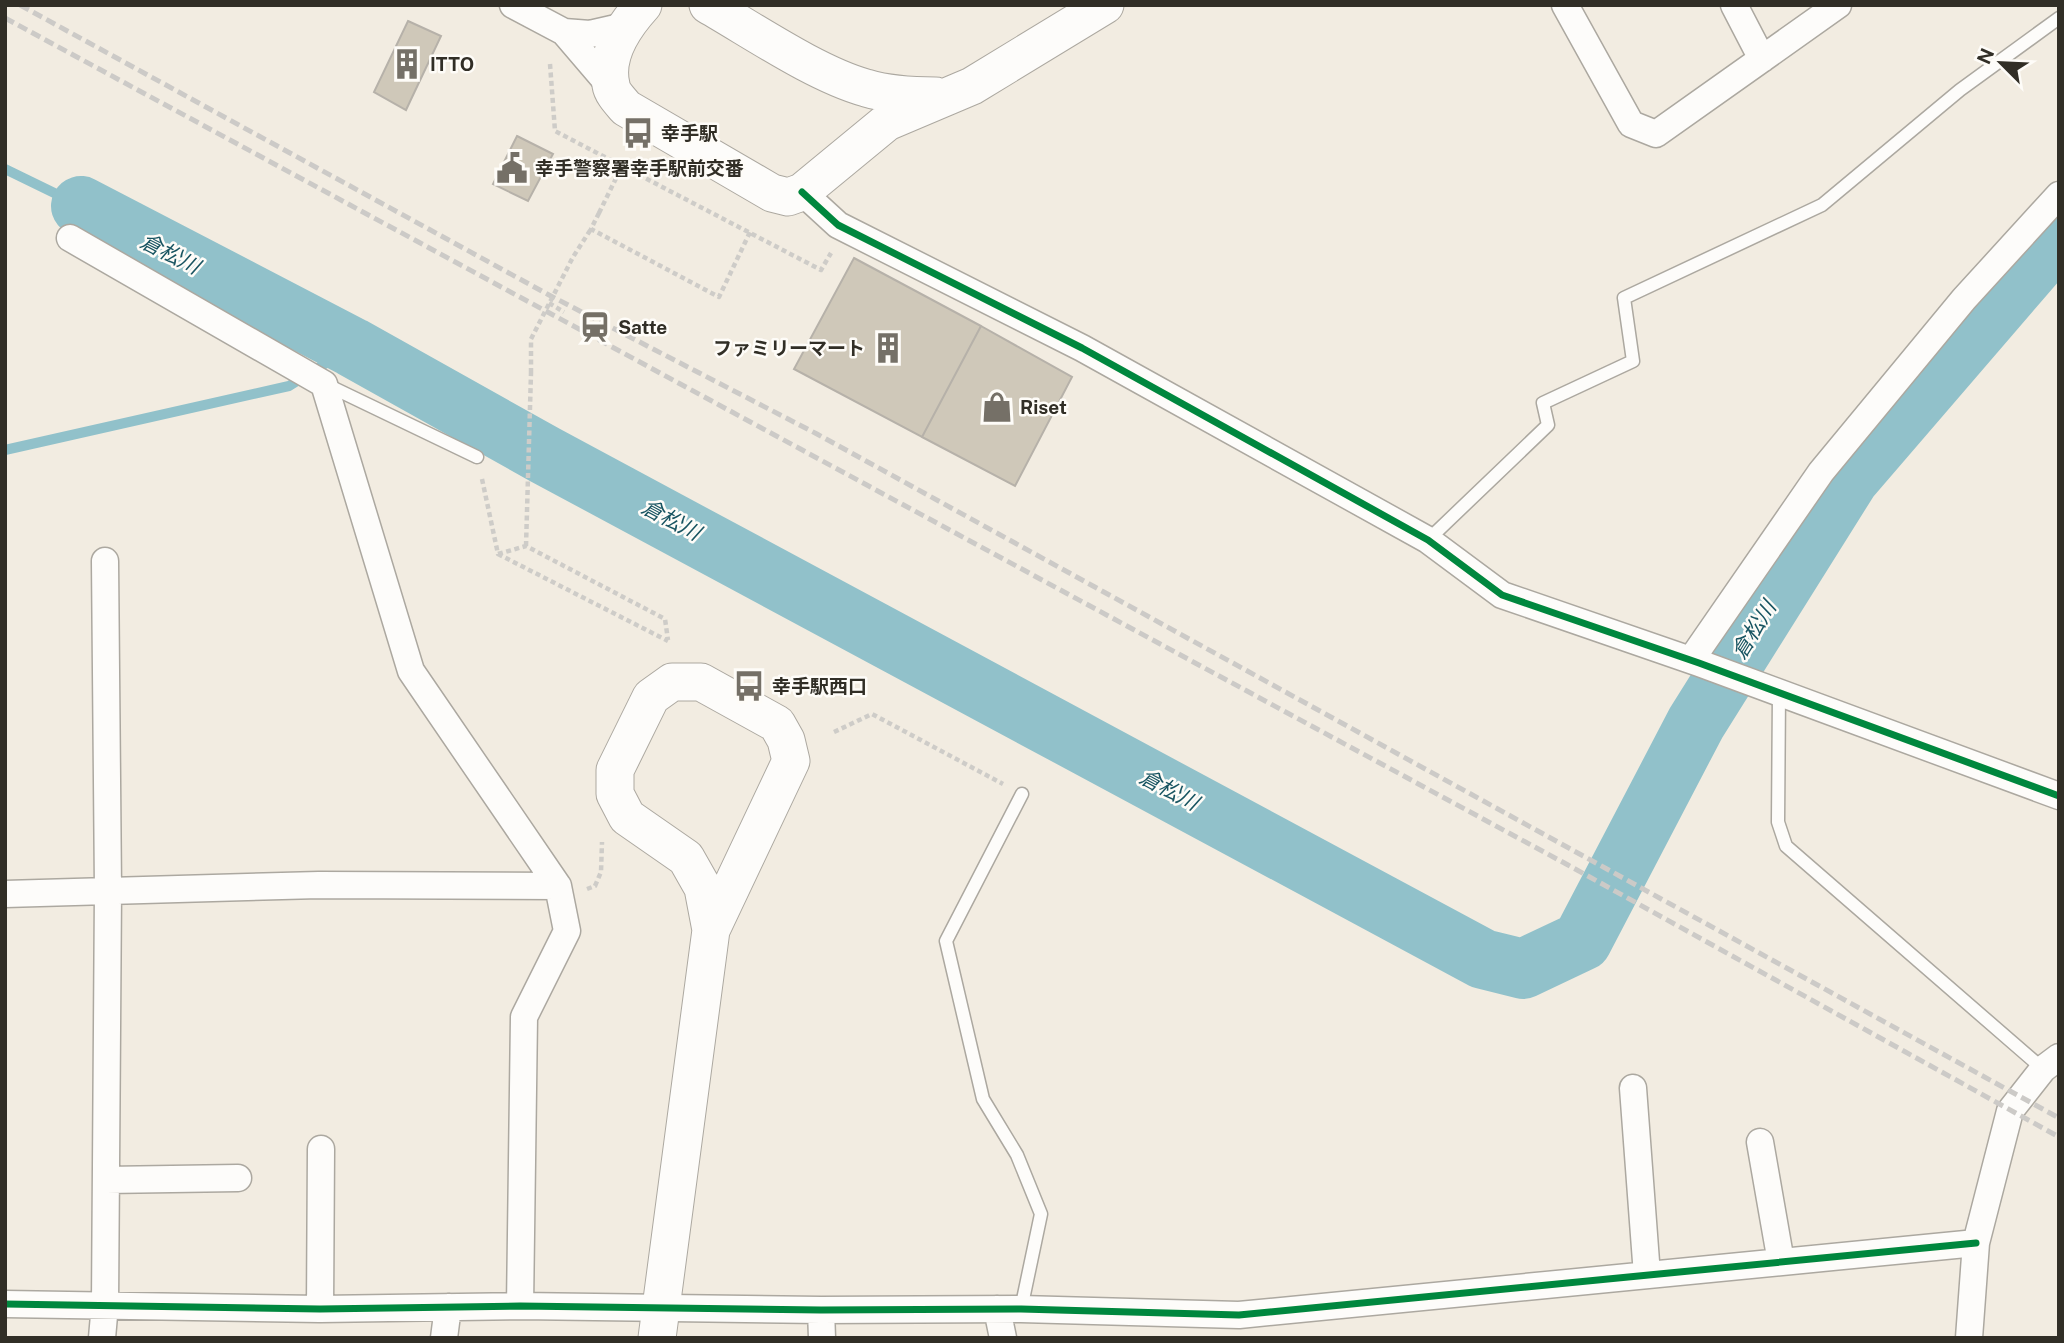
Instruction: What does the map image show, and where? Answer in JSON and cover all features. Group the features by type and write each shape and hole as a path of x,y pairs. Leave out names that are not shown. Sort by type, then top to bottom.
{"street":[{"path":"513,5 611,87 626,108 772,193 788,197 802,192 887,122 941,96 972,86 1014,63 1105,5"},
{"path":"1565,5 1631,124 1656,134 1838,5"},
{"path":"1734,5 1762,59"},
{"path":"728,13 835,76 866,88 901,96 941,96"},
{"path":"556,42 590,33 634,16"},
{"path":"611,87 611,58 634,16"},
{"path":"802,192 838,225 1082,348 1428,540 1502,595 1695,662 2059,796"},
{"path":"1695,662 1821,471 1964,299 2059,195"},
{"path":"70,238 323,383 411,671 558,887 568,931 524,1017 520,1306"},
{"path":"102,1338 105,1304 104,1013 108,890 105,561"},
{"path":"659,1322 711,930 791,761 786,740 777,724 701,682 672,682 651,697 615,771 615,794 627,817 686,858 703,888 711,930"},
{"path":"5,894 333,885 558,887"},
{"path":"1969,1338 1976,1243 2010,1111 2051,1063"},
{"path":"1633,1088 1647,1275"},
{"path":"1760,1142 1781,1262"},
{"path":"320,1309 321,1149"},
{"path":"106,1180 237,1178"},
{"path":"5,1304 320,1309 520,1306 659,1322 821,1310 1009,1309 1241,1326 1647,1275 1976,1243"},
{"path":"444,1338 448,1307"},
{"path":"1003,1338 1009,1309"},
{"path":"821,1310 822,1338"}],"lane":[{"path":"1428,540 1548,425 1544,403 1633,360 1624,298 1822,205 1960,90 2059,18"},
{"path":"323,383 477,457"},
{"path":"1779,693 1778,822 1786,846 2051,1063"},
{"path":"1009,1309 1041,1214 1017,1155 984,1098 946,940 1022,794"}],"path":[{"path":"556,42 555,131 751,230 821,270 836,243"},
{"path":"526,546 531,339 623,164"},
{"path":"591,229 719,297 751,230"},
{"path":"549,303 564,312"},
{"path":"477,457 498,554"},
{"path":"526,546 665,619 668,641 498,554 526,546"},
{"path":"834,732 872,714 1022,794"},
{"path":"558,887 583,890 595,886 601,872 602,840"}],"building":[{"name":"ITTO","path":"408,21 441,36 406,110 374,92"},
{"path":"517,136 553,154 528,201 493,184"},
{"name":"ファミリーマート","path":"854,258 981,326 922,437 794,369"},
{"name":"Riset","path":"981,326 1072,377 1015,486 922,437"}],"waterway":[{"name":"倉松川","path":"5,169 81,206"},
{"name":"倉松川","path":"81,206 352,347 545,455 1483,959 1523,969 1582,941 1696,723 1849,479 2059,235"},
{"path":"5,450 289,386 352,347"}],"railway":[{"path":"20,5 549,295 817,434 2059,1118"},
{"path":"5,18 1568,865 2059,1137"}],"cycle path":[{"path":"802,192 838,225 1082,348 1428,540 1502,595 1699,663 2059,796"},
{"path":"5,1304 320,1309 520,1306 821,1310 1021,1309 1239,1315 1976,1243"}],"place":[{"name":"ITTO","path":"407,64"},
{"name":"幸手駅","path":"638,133"},
{"name":"幸手警察署幸手駅前交番","path":"512,168"},
{"name":"Satte","path":"595,327"},
{"name":"ファミリーマート","path":"888,348"},
{"name":"Riset","path":"997,407"},
{"name":"幸手駅西口","path":"749,686"}]}
